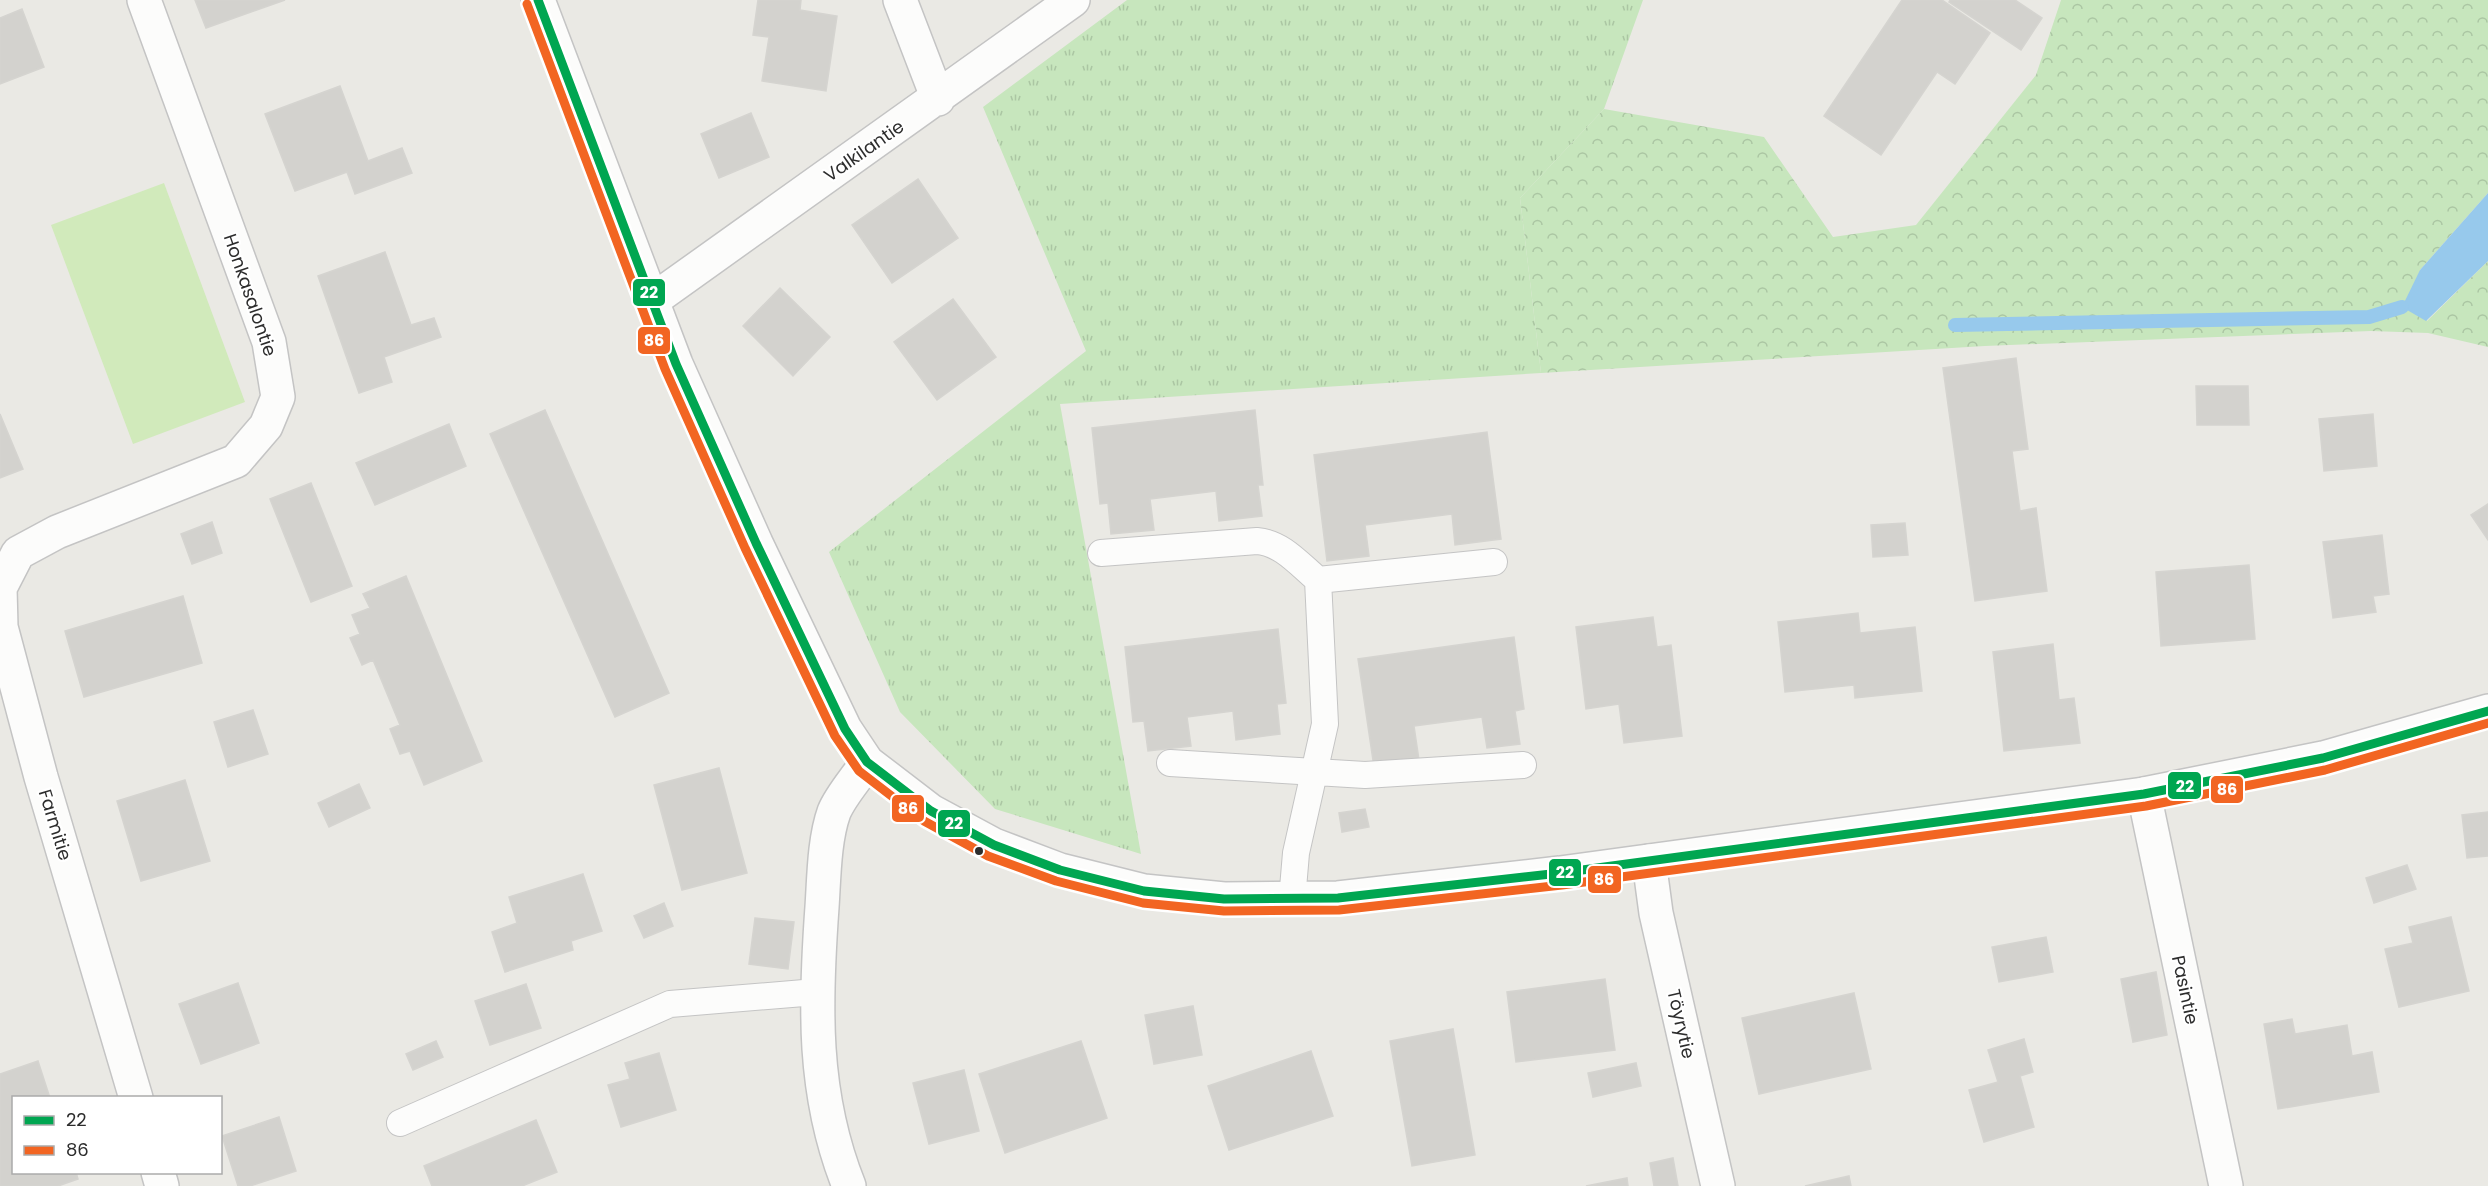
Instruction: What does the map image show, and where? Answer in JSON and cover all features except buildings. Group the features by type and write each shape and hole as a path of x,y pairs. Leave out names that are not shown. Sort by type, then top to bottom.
{"street":[{"name":"Honkasalontie","path":"18,553 57,532 236,461 266,426 278,398 269,342 144,0"},
{"path":"538,0 676,364 756,543 845,729 867,762 931,811 994,845 1060,870 1144,891 1224,899 1338,898 1649,861 2144,794 2323,758 2488,711"},
{"path":"900,0 938,99"},
{"name":"Valkilantie","path":"653,300 938,99 1073,0"},
{"name":"Farmitie","path":"18,553 0,588 1,627 40,777 135,1096"},
{"path":"849,1186 828,1121 818,1050 816,992 825,857 834,812 867,762"},
{"name":"Pasintie","path":"2144,794 2226,1186"},
{"name":"Töyrytie","path":"1649,861 1656,913 1718,1186"}],"lane":[{"path":"1101,553 1268,542 1288,554 1318,580 1325,724 1296,853 1292,900"},
{"path":"1318,580 1494,562"},
{"path":"1170,763 1365,775 1523,765"},
{"path":"400,1122 670,1004 816,992"}],"green space":[{"path":"1127,0 1643,0 1604,109 1520,198 1541,373 1060,404 1141,854 995,809 900,712 829,552 1086,351 983,107"},
{"path":"2061,0 2488,0 2488,193 2420,270 2427,321 2488,261 2488,347 2428,333 2371,331 1985,346 1541,373 1520,198 1604,109 1764,137 1833,237 1916,225 2036,75"},
{"path":"164,183 245,402 133,444 51,225"}],"water":[{"path":"2488,193 2488,261 2426,321 2402,307 2420,270"}],"waterway":[{"path":"1955,325 2369,317 2402,307"}],"transit line":[{"name":"22","path":"538,0 676,364 756,543 845,729 867,762 931,811 994,845 1060,870 1144,891 1224,899 1338,898 1560,873 2144,794 2323,758 2488,711"},
{"name":"86","path":"527,4 665,369 745,548 835,736 859,771 924,821 988,856 1056,881 1143,903 1224,911 1339,910 1562,885 2146,806 2325,770 2488,723"}]}
